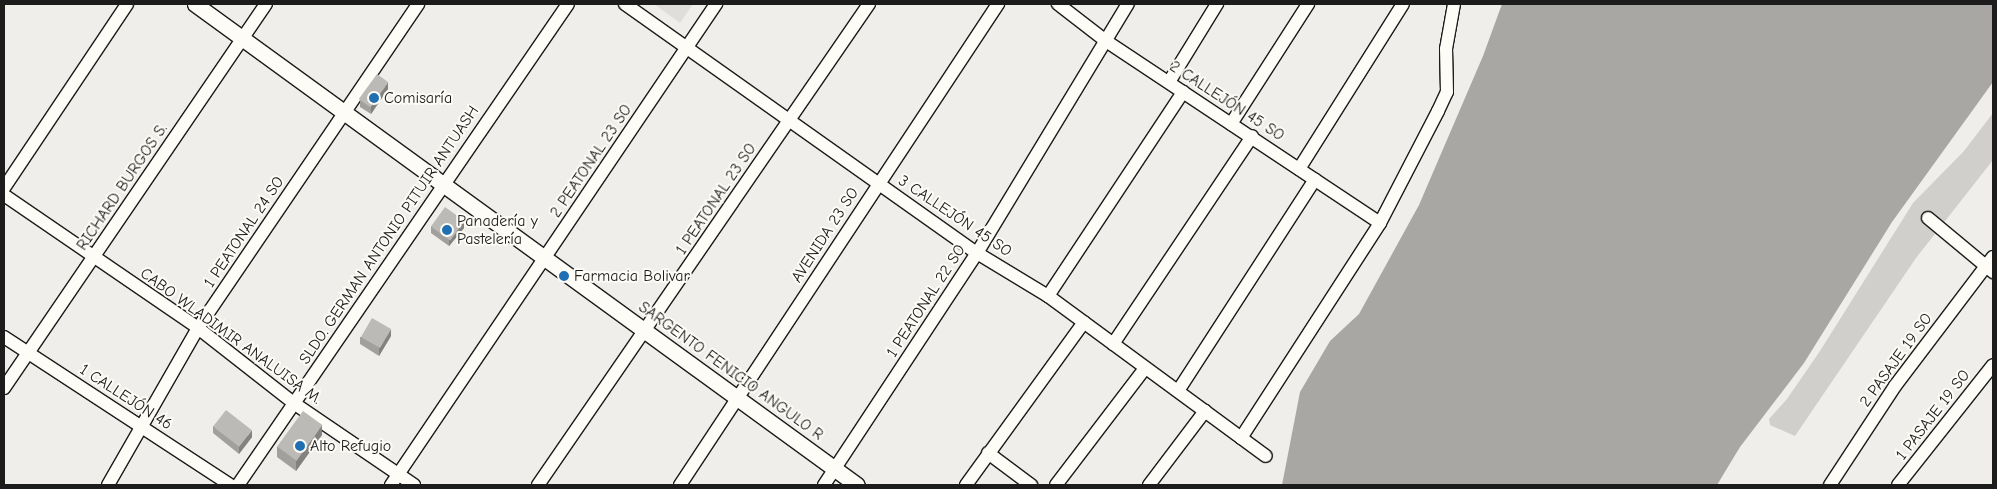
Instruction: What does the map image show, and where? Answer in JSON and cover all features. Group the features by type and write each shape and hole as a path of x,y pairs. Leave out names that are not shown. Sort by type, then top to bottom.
{"street":[{"path":"4,188 126,4"},
{"name":"SARGENTO FENICIO ANGULO R","path":"195,4 857,485"},
{"name":"RICHARD BURGOS S.","path":"4,388 95,258 266,4"},
{"name":"1 PEATONAL 24 SO","path":"108,485 143,428 198,328 346,114 418,4"},
{"name":"SLDO. GERMAN ANTONIO PITUIR ANTUASH","path":"238,485 568,4"},
{"name":"3 CALLEJÓN 45 SO","path":"625,4 977,252 1048,296 1266,456"},
{"name":"2 PEATONAL 23 SO","path":"394,480 546,258 716,4"},
{"name":"1 PEATONAL 23 SO","path":"538,485 646,331 869,4"},
{"name":"AVENIDA 23 SO","path":"680,485 998,4"},
{"name":"2 CALLEJÓN 45 SO","path":"1058,4 1106,40 1380,222"},
{"name":"1 PEATONAL 22 SO","path":"824,485 977,252 1128,4"},
{"path":"1169,82 1217,4"},
{"path":"1231,124 1308,4"},
{"path":"1299,169 1403,4"},
{"path":"1241,438 1380,222 1447,92 1446,49 1454,4"},
{"path":"1048,296 1183,92"},
{"path":"1114,344 1252,136"},
{"path":"1178,391 1315,179"},
{"name":"CABO WLADIMIR ANALUISA M.","path":"4,195 198,328 394,480 414,485"},
{"path":"1928,218 1991,265"},
{"name":"2 PASAJE 19 SO","path":"1830,485 1895,386 1991,265"},
{"path":"966,485 1084,322"},
{"name":"1 CALLEJÓN 46","path":"4,337 230,485"},
{"name":"1 PASAJE 19 SO","path":"1898,485 1993,365"},
{"path":"1056,485 1145,368"},
{"path":"1149,485 1205,411"},
{"path":"988,453 1031,485"}],"shaded area":[{"path":"654,4 693,4 680,23"},
{"path":"1502,4 1993,4 1993,82 1892,222 1804,363 1740,447 1717,485 1282,485 1300,392 1330,341 1359,314 1419,205 1483,56"},
{"path":"1993,113 1993,160 1916,258 1795,436 1770,425 1769,419 1787,399 1820,351 1913,203 1964,151"}],"building":[{"path":"377,74 388,82 370,107 359,99"},
{"name":"Panadería y Pastelería","path":"445,207 464,221 450,241 431,226"},
{"path":"372,318 391,329 380,348 361,337"},
{"path":"226,410 252,430 239,447 213,427"},
{"name":"Alto Refugio","path":"303,411 322,425 297,461 277,447"}],"place":[{"name":"Comisaría","path":"374,98"},
{"name":"Panadería y Pastelería","path":"447,230"},
{"name":"Farmacia Bolivar","path":"564,276"},
{"name":"Alto Refugio","path":"300,446"}]}
